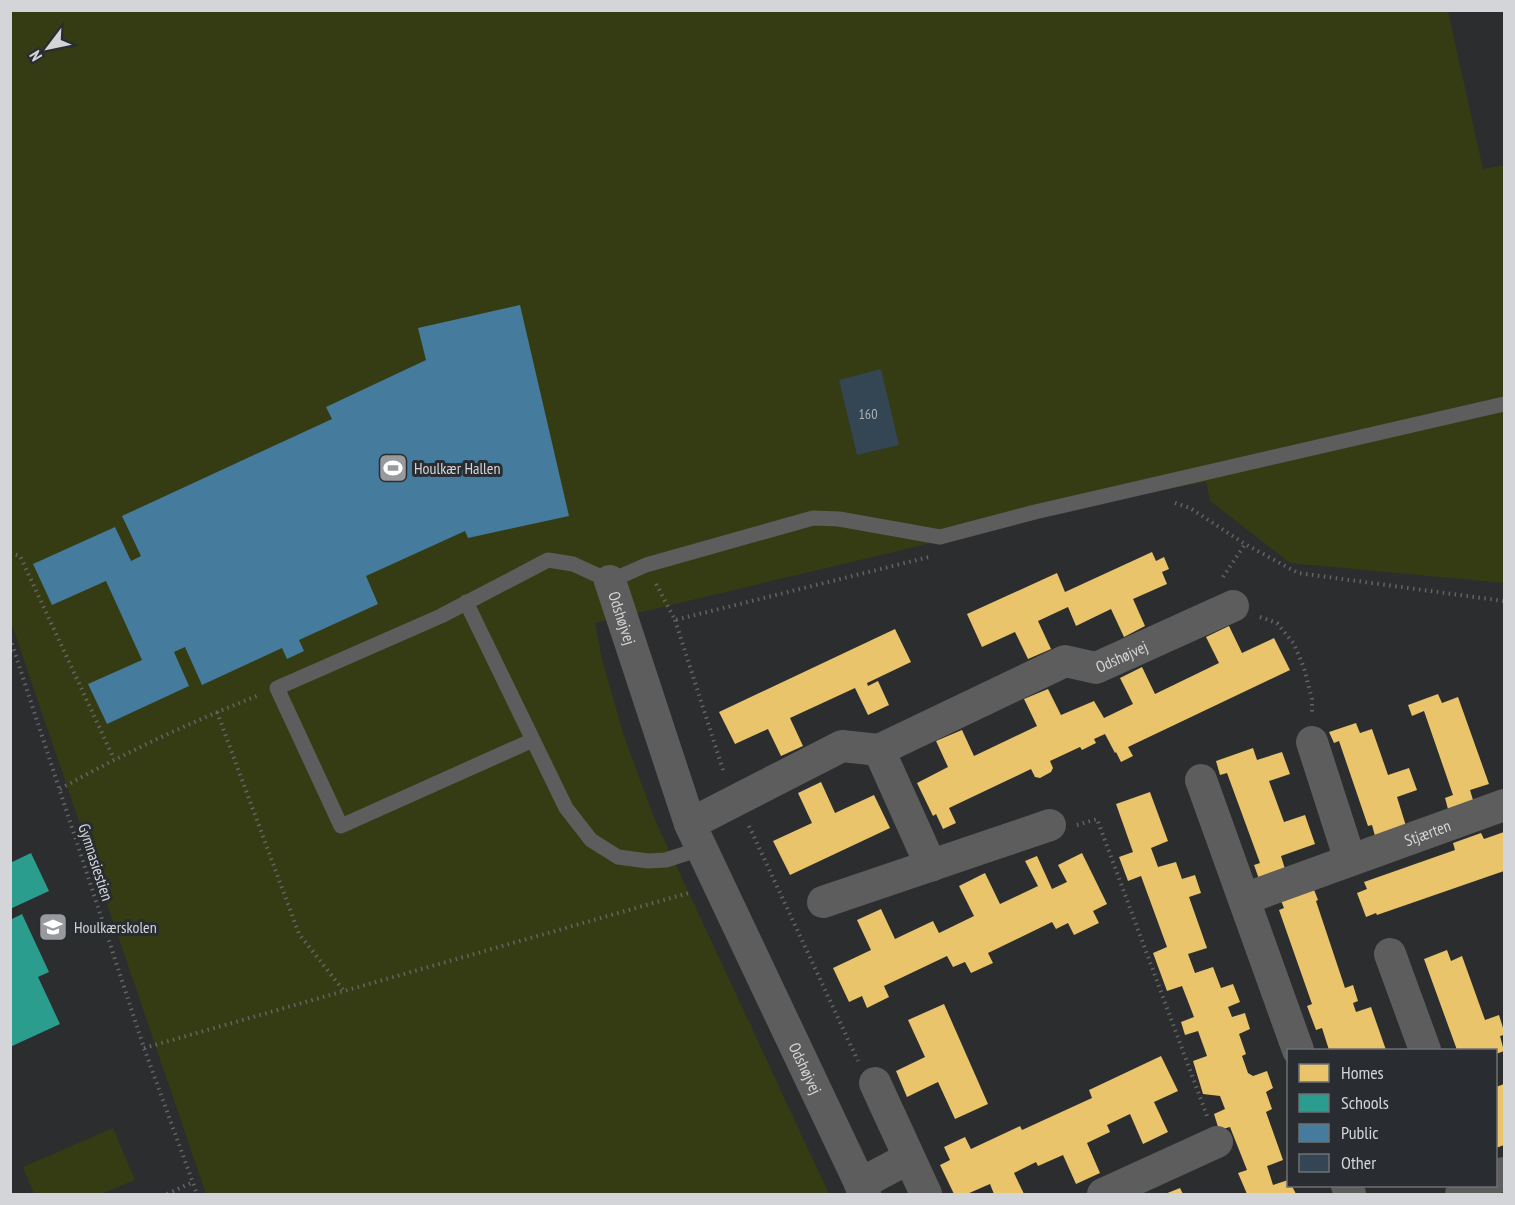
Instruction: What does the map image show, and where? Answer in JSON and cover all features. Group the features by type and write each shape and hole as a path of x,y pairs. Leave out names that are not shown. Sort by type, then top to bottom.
{"street":[{"name":"Odshøjvej","path":"610,581 695,836 862,1189 909,1158"},
{"name":"Odshøjvej","path":"879,750 1065,661 1096,668 1233,606"},
{"path":"1312,742 1350,860"},
{"path":"695,836 737,800 842,746 879,750 931,866"},
{"path":"1201,780 1298,1049"},
{"name":"Stjærten","path":"1244,899 1504,805"},
{"path":"823,902 1050,825"},
{"path":"1390,954 1425,1049"},
{"path":"875,1083 926,1194"},
{"path":"1103,1194 1217,1142"},
{"path":"1461,1194 1475,1187"}],"lane":[{"name":"Odshøjvej","path":"610,581 646,565 813,518 839,519 940,537 1035,512 1504,404"},
{"path":"533,740 341,826 277,688 441,616 548,560 573,564 610,581"},
{"path":"466,602 566,808 591,840 618,857 648,861 666,860 695,836"}],"path":[{"path":"1172,503 1190,508 1245,544 1298,573 1504,601"},
{"path":"1245,544 1217,585 1233,606 1277,623 1294,644 1304,668 1312,699 1312,742"},
{"path":"10,553 20,556 114,759"},
{"path":"675,620 931,557"},
{"path":"646,565 675,620 722,769 863,1070 875,1083"},
{"name":"Gymnasiestien","path":"10,638 144,1047 197,1194"},
{"path":"60,789 114,759 217,712 277,688"},
{"path":"217,712 298,934 344,991"},
{"path":"1050,825 1058,830 1097,819 1217,1142"},
{"path":"144,1047 718,885"},
{"path":"167,1194 193,1182"}],"green space":[{"path":"10,11 1448,11 1483,169 1504,165 1504,583 1290,563 1210,501 1206,482 1130,496 595,623 602,659 624,736 655,820 829,1194 206,1194 11,622"},
{"path":"113,1128 135,1180 101,1194 34,1194 23,1167"}],"building: Homes":[{"path":"1152,552 1156,561 1164,557 1169,569 1162,572 1167,584 1133,599 1145,626 1124,637 1111,609 1076,626 1068,607 1038,621 1051,649 1028,659 1015,632 982,647 967,614 1057,573 1065,592"},
{"path":"1229,626 1242,653 1274,638 1290,670 1128,747 1133,756 1121,762 1105,734 1094,739 1096,743 1082,750 1080,747 1050,761 1053,768 1051,772 1040,778 1035,777 1031,769 949,808 956,823 943,829 936,814 933,816 917,783 948,767 936,741 962,730 974,756 1037,726 1024,699 1048,689 1061,715 1094,701 1104,718 1133,704 1120,678 1142,667 1155,694 1219,663 1206,637"},
{"path":"895,629 911,662 867,683 868,686 878,681 889,705 868,715 855,688 790,718 803,746 781,756 768,729 735,744 719,712"},
{"path":"1438,694 1442,703 1458,697 1489,784 1470,790 1473,800 1448,809 1445,798 1453,795 1424,711 1412,716 1408,705"},
{"path":"1356,723 1360,733 1372,729 1388,775 1409,768 1417,790 1397,797 1406,826 1375,836 1372,825 1368,826 1339,741 1334,743 1329,732"},
{"path":"1253,748 1257,760 1282,752 1290,774 1269,781 1284,822 1305,815 1315,844 1281,856 1285,869 1259,879 1254,865 1260,863 1227,773 1220,775 1216,761"},
{"path":"821,782 835,813 874,795 890,828 790,875 773,841 812,823 798,793"},
{"path":"1150,792 1168,841 1151,848 1158,867 1176,862 1182,879 1195,875 1201,893 1189,897 1207,948 1188,954 1195,973 1213,967 1221,988 1233,984 1240,1002 1228,1007 1232,1017 1245,1013 1250,1029 1239,1034 1246,1054 1242,1056 1248,1073 1253,1076 1267,1071 1273,1088 1266,1092 1272,1109 1266,1112 1283,1160 1267,1166 1273,1185 1287,1180 1287,1187 1292,1187 1296,1194 1247,1194 1238,1173 1247,1170 1230,1127 1219,1130 1214,1114 1225,1109 1220,1096 1203,1094 1193,1061 1207,1056 1198,1031 1185,1035 1181,1022 1194,1017 1182,986 1167,991 1153,953 1167,947 1141,876 1128,881 1119,857 1133,852 1116,804"},
{"path":"1504,832 1504,871 1366,917 1357,893 1367,889 1364,882 1455,850 1453,843 1481,833 1484,839"},
{"path":"1082,853 1107,904 1093,911 1099,923 1074,935 1068,923 1056,929 1052,922 988,953 993,963 971,973 965,962 953,967 947,956 884,986 889,997 867,1008 862,996 849,1002 833,968 871,950 857,920 881,909 895,939 933,921 939,933 974,916 959,886 985,873 1000,904 1038,886 1025,861 1037,856 1052,889 1067,882 1058,865"},
{"path":"1313,887 1345,988 1353,985 1358,1001 1353,1003 1356,1012 1371,1007 1386,1049 1329,1049 1322,1028 1316,1030 1307,1006 1312,1004 1279,910 1284,908 1280,898"},
{"path":"1447,950 1451,961 1462,956 1485,1020 1499,1015 1504,1031 1504,1035 1500,1036 1504,1051 1497,1054 1497,1049 1457,1049 1424,959"},
{"path":"944,1004 988,1104 955,1119 938,1082 907,1097 896,1071 925,1057 908,1020"},
{"path":"1161,1056 1178,1091 1154,1102 1168,1132 1143,1144 1130,1114 1107,1125 1110,1132 1087,1143 1100,1173 1076,1184 1063,1155 1038,1166 1036,1162 1014,1173 1024,1194 994,1194 990,1184 967,1194 954,1194 940,1165 950,1160 944,1147 965,1137 971,1149 1020,1126 1022,1130 1092,1098 1089,1090"},
{"path":"1504,1084 1504,1145 1497,1148 1497,1087"},
{"path":"1180,1188 1183,1194 1165,1194"}],"building: Schools":[{"path":"31,853 49,891 10,909 10,863"},
{"path":"22,914 49,972 38,977 60,1024 10,1047 10,920"}],"building: Public":[{"name":"Houlkær Hallen","path":"520,305 569,516 468,538 465,531 366,576 378,604 299,640 304,651 287,659 282,648 202,685 185,647 174,652 189,686 107,724 88,684 142,660 106,581 52,605 33,564 115,527 131,561 141,556 122,516 332,419 326,407 426,360 418,328"}],"building: Other":[{"path":"881,369 899,445 857,455 839,380"}],"place":[{"name":"Houlkær Hallen","path":"393,468"},
{"name":"Houlkærskolen","path":"53,927"}]}
